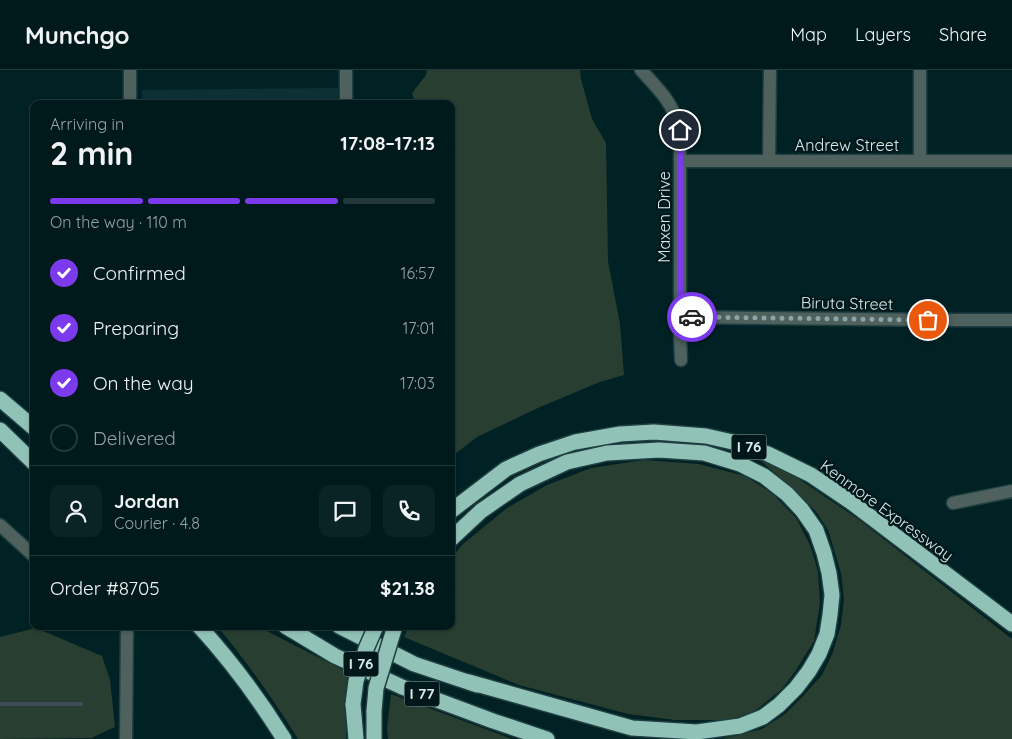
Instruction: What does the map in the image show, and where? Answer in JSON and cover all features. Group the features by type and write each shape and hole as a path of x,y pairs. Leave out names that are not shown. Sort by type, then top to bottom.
{"highway":[{"path":"0,399 30,425"},
{"path":"0,430 30,459"},
{"name":"Kenmore Expressway","path":"455,508 506,469 539,454 575,442 620,434 654,432 706,436 737,443 768,454 811,475 851,502 1012,624"},
{"path":"12,441 30,455"},
{"path":"455,535 481,511 520,484 567,462 608,452 659,450 704,453 740,464 764,476 787,494 802,510 816,530 829,573 832,595 827,634 819,654 809,671 796,688 763,717 740,726 697,732 632,728 468,682"},
{"path":"202,630 250,687 284,739"},
{"name":"I 77","path":"292,630 335,656 402,687 547,739"},
{"name":"I 77","path":"347,630 414,664 632,739"},
{"name":"I 76","path":"356,739 354,704 356,681 374,630"},
{"path":"374,739 376,688 394,630"}],"street":[{"path":"130,70 130,100"},
{"path":"346,70 346,100"},
{"name":"Maxen Drive","path":"641,70 671,104 680,130 680,317 682,360"},
{"path":"769,161 770,70"},
{"path":"920,70 920,161"},
{"name":"Andrew Street","path":"681,161 1012,161"},
{"name":"Biruta Street","path":"680,317 1012,320"},
{"path":"953,503 1012,491"},
{"path":"0,525 30,552"},
{"path":"126,739 127,630"}],"shaded area":[{"path":"338,88 338,100 142,100 142,90"}],"green space":[{"path":"427,70 580,70 592,119 606,143 608,261 620,324 624,375 600,382 540,407 477,437 455,454 455,100 414,100 412,93 426,75"},
{"path":"644,460 699,464 745,476 772,493 796,518 810,545 818,571 820,603 814,641 782,689 756,710 731,720 675,720 628,714 519,685 404,637 407,630 455,630 455,553 463,544 507,508 547,485 591,468"},
{"path":"760,460 793,475 858,519 1012,639 1012,739 721,739 762,729 785,714 822,675 833,652 841,625 844,599 841,573 828,530 817,513 805,500"},
{"path":"30,630 41,630 102,656 110,680 115,727 91,738 0,739 0,637"},
{"path":"220,630 265,630 349,673 345,698 348,699 346,739 298,739 239,653"},
{"path":"391,694 512,739 388,739 387,729"}],"waterway":[{"path":"0,704 81,704"}],"way so far":[{"path":"692,317 928,320"}],"route":[{"path":"680,130 680,317 692,317"}]}
